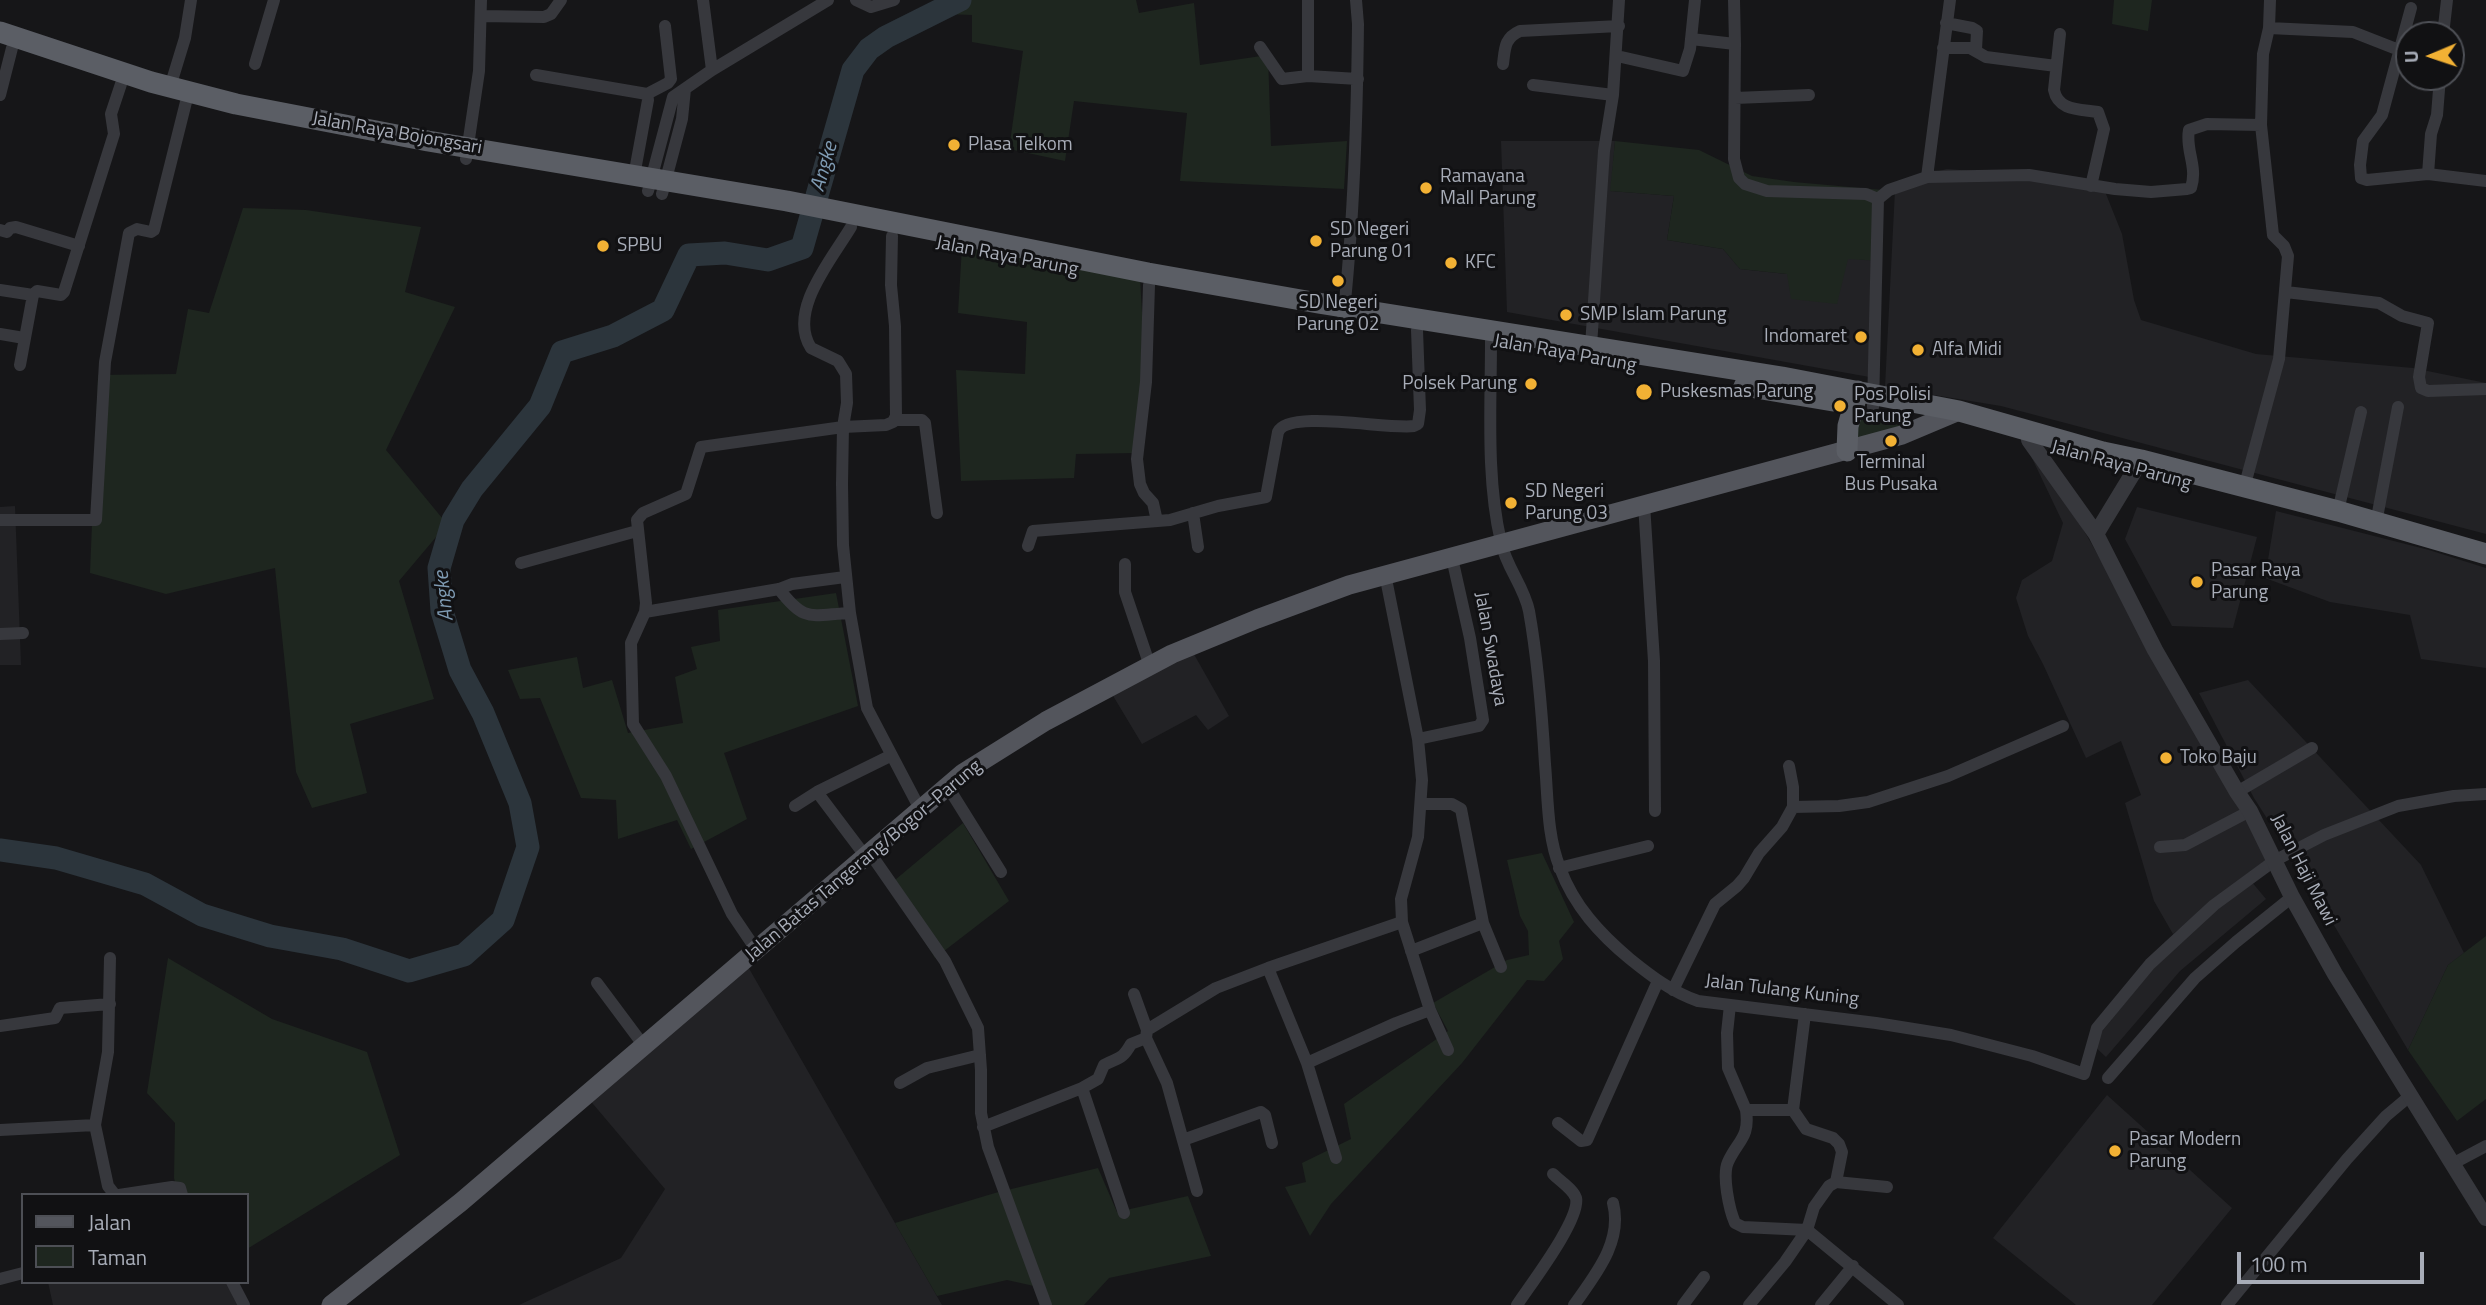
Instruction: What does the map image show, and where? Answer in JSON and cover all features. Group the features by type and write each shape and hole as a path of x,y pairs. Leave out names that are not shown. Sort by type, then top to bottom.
{"highway":[{"name":"Jalan Raya Bojongsari","path":"4,42 63,55 236,104 467,153"},
{"name":"Jalan Raya Bojongsari","path":"4,42 60,66 246,119 467,153 801,211"},
{"name":"Jalan Raya Parung","path":"801,211 983,238 1417,330 1626,357 1949,415 2103,452 2139,465 2486,565"},
{"name":"Jalan Raya Parung","path":"825,216 851,227 892,236 1150,285 1591,346 1626,357"},
{"path":"1847,450 1848,426 1865,399"},
{"name":"Jalan Raya Parung","path":"1949,415 2028,440 2244,488 2486,554"}],"main road":[{"name":"Jalan Batas Tangerang/Bogor–Parung","path":"331,1305 461,1202 948,787 990,755 1035,728 1172,654 1385,574 1501,545 1902,435 1949,415"}],"street":[{"path":"170,87 185,38 191,0"},
{"path":"255,64 274,0"},
{"path":"467,153 479,71 481,0"},
{"path":"481,16 544,17 551,14 561,0"},
{"path":"702,0 712,70"},
{"path":"652,185 673,97 712,70 828,0"},
{"path":"856,0 871,7 894,0"},
{"path":"1308,0 1308,76"},
{"path":"1344,313 1353,227 1358,79 1356,0"},
{"path":"1591,346 1604,151 1617,57 1619,0"},
{"path":"1617,57 1682,72 1689,56 1695,0"},
{"path":"1734,0 1735,170 1745,184 1767,191 1866,194 1878,198"},
{"path":"1927,177 1950,0"},
{"path":"2244,488 2279,359 2288,256 2284,246 2273,235 2261,125 2263,54 2269,28 2270,0"},
{"path":"2445,21 2447,0"},
{"path":"2407,21 2411,8"},
{"path":"1946,23 1978,31 1976,50"},
{"path":"536,75 647,94 671,79 665,26"},
{"path":"1503,64 1506,41 1520,31 1619,26"},
{"path":"2269,28 2339,30 2366,36 2395,48"},
{"path":"2060,34 2055,99 2062,106 2098,112 2104,124 2091,186"},
{"path":"1691,39 1735,44"},
{"path":"0,94 4,42"},
{"path":"1260,47 1282,79 1308,76 1358,79"},
{"path":"1943,48 1976,50 1986,57 2056,66"},
{"path":"2395,65 2382,115 2363,141 2361,178 2367,180 2428,174 2486,181"},
{"path":"20,365 33,295 37,291 63,295 114,134 111,114 121,84"},
{"path":"1533,85 1613,94"},
{"path":"2428,174 2431,134 2437,115 2439,91"},
{"path":"647,94 652,185"},
{"path":"1735,98 1809,95"},
{"path":"0,520 96,520 105,362 129,233 137,229 153,231 186,102"},
{"path":"1878,198 1889,190 1927,177 2029,175 2091,186 2151,192 2187,189 2191,188 2194,179 2189,130 2207,124 2261,125"},
{"path":"1865,399 1878,198"},
{"path":"0,230 7,232 16,227 79,246"},
{"path":"851,227 810,295 804,320 807,341 811,348 838,361 845,370 847,403 843,427 842,517 845,578 867,708 921,811"},
{"path":"892,236 895,420"},
{"path":"1150,285 1146,382 1137,459 1140,484 1153,503 1157,521"},
{"path":"0,290 33,295"},
{"path":"2286,292 2379,303 2402,316 2428,323 2419,377 2421,388 2428,391 2486,389"},
{"path":"1028,546 1032,531 1157,521 1266,497 1278,432 1280,427 1287,423 1332,422 1408,427 1418,424 1420,410 1417,330"},
{"path":"0,334 24,338"},
{"name":"Jalan Tulang Kuning","path":"1491,341 1493,496 1501,545 1523,590 1528,608 1541,708 1551,834 1559,868 1583,912 1596,928 1658,981 1698,1001 1951,1035 2032,1056 2084,1074 2097,1028 2150,964 2214,905 2274,861"},
{"path":"2376,523 2398,407"},
{"path":"2338,512 2361,412"},
{"path":"757,951 732,914 684,810 633,724 631,643 645,612 646,603 637,520 643,513 686,494 701,447 843,427 886,425 895,420 922,420 925,423 937,513"},
{"name":"Jalan Haji Mawi","path":"2028,440 2096,534 2155,650 2236,792 2250,811 2334,974 2486,1218"},
{"path":"2096,534 2139,465"},
{"path":"1644,504 1654,661 1655,811"},
{"path":"1193,513 1198,547"},
{"path":"521,563 637,531"},
{"name":"Jalan Swadaya","path":"1418,739 1479,726 1483,720 1470,638 1452,558"},
{"path":"1125,564 1125,592 1150,666"},
{"path":"1385,574 1418,739 1421,804 1418,837 1401,899 1402,922 1430,1010 1448,1050"},
{"path":"645,612 779,589 804,582 845,578"},
{"path":"779,589 795,610 803,614 850,613"},
{"path":"0,634 23,633"},
{"path":"1793,807 1839,806 1867,802 1948,776 2063,726"},
{"path":"2236,792 2312,748"},
{"path":"795,806 817,792 890,756"},
{"path":"1673,990 1715,904 1744,878 1759,853 1783,827 1793,807 1789,766"},
{"path":"948,787 1001,872"},
{"path":"817,792 868,855 945,961 978,1028 983,1127 993,1165 1046,1305"},
{"path":"2274,861 2324,835 2398,806 2454,796 2486,794"},
{"path":"1421,804 1452,804 1461,809 1483,923 1502,967"},
{"path":"2160,847 2185,845 2250,811"},
{"path":"1559,868 1648,846"},
{"path":"2108,1078 2195,978 2292,897"},
{"path":"983,1127 1082,1088 1098,1079 1104,1065 1121,1059 1131,1044 1216,988 1402,922"},
{"path":"1411,951 1483,923"},
{"path":"110,958 108,1052 96,1125 107,1186 115,1193"},
{"path":"1268,968 1307,1063 1336,1158"},
{"path":"1558,1123 1581,1141 1587,1140 1658,981"},
{"path":"597,983 644,1046"},
{"path":"1134,994 1167,1083 1197,1191"},
{"path":"0,1026 55,1018 60,1008 110,1004"},
{"path":"1730,1005 1727,1033 1728,1068 1746,1111 1747,1130 1726,1165 1728,1201 1735,1223 1743,1227 1807,1230 1898,1305"},
{"path":"1307,1063 1430,1010"},
{"path":"1805,1014 1793,1110 1806,1129 1833,1138 1839,1144 1842,1152 1836,1182"},
{"path":"900,1083 927,1068 980,1055"},
{"path":"1082,1088 1124,1213"},
{"path":"2227,1305 2312,1205 2347,1159 2386,1116 2411,1095"},
{"path":"1746,1111 1793,1110"},
{"path":"1183,1140 1261,1112 1265,1115 1272,1143"},
{"path":"0,1130 96,1125"},
{"path":"2454,1163 2486,1146"},
{"path":"1517,1305 1566,1231 1575,1212 1576,1198 1573,1192 1553,1174"},
{"path":"1749,1305 1786,1262 1807,1230 1814,1208 1829,1186 1836,1182 1887,1187"},
{"path":"131,1193 172,1187 180,1188 181,1193"},
{"path":"1574,1305 1607,1256 1612,1244 1616,1222 1613,1203"},
{"path":"1821,1305 1853,1266"},
{"path":"0,1279 21,1274"},
{"path":"1683,1305 1704,1277"},
{"path":"233,1284 244,1305"}],"shaded area":[{"path":"1501,141 1615,141 1611,191 1674,196 1667,240 1723,249 1740,269 1787,274 1848,258 1881,261 1875,378 1507,312"},
{"path":"1947,169 2066,178 2104,189 2122,234 2134,300 2141,320 2256,354 2413,368 2486,383 2486,534 2001,406 1885,387 1895,190 1914,177"},
{"path":"2020,433 2030,436 2270,857 2173,934 2154,901 2125,803 2141,795 2121,741 2086,758 2028,636 2016,598 2022,580 2052,561 2063,523"},
{"path":"15,506 21,665 0,665 0,507"},
{"name":"Pasar Raya Parung","path":"2137,507 2257,537 2233,628 2172,626 2125,539"},
{"path":"2276,511 2429,550 2486,568 2486,668 2421,659 2410,615 2330,602 2265,578"},
{"path":"1191,649 1229,716 1208,730 1196,715 1142,744 1109,689"},
{"path":"2248,680 2421,865 2464,953 2448,965 2408,1050 2322,905 2254,798 2199,693"},
{"path":"2251,881 2266,899 2180,971 2106,1057 2092,1044 2165,953"},
{"path":"743,958 942,1305 519,1305 621,1258 665,1189 588,1098"},
{"name":"Pasar Modern Parung","path":"2107,1095 2232,1208 2152,1305 2076,1305 1993,1238"},
{"path":"48,1284 238,1284 246,1305 53,1305"}],"green space":[{"path":"941,0 1136,0 1139,13 1194,3 1200,65 1268,55 1271,146 1347,141 1344,189 1180,181 1187,113 1074,101 1065,161 1009,149 1023,51 972,42 972,15 945,14"},
{"path":"2114,0 2152,0 2148,31 2112,24"},
{"path":"1615,141 1699,150 1752,176 1883,190 1881,261 1848,259 1837,304 1791,299 1787,274 1740,269 1723,249 1667,240 1674,196 1610,191"},
{"path":"243,208 306,210 421,227 405,292 455,307 386,450 447,524 399,581 434,699 350,724 367,793 312,808 296,772 275,568 166,594 90,573 98,375 176,374 188,309 209,313"},
{"path":"962,247 1140,278 1144,346 1136,453 1076,454 1074,478 961,481 956,370 1025,374 1027,322 958,313"},
{"path":"1866,410 1902,419 1901,429 1861,440 1854,434 1858,415"},
{"path":"836,593 858,706 724,753 747,819 691,849 677,820 618,839 616,800 581,798 540,698 520,699 508,670 577,657 583,688 612,680 628,733 683,723 675,677 697,669 691,647 720,641 718,610"},
{"path":"963,823 1009,901 935,958 889,885"},
{"path":"1542,853 1574,922 1559,941 1563,959 1544,981 1527,980 1462,1063 1331,1204 1310,1236 1285,1187 1306,1182 1302,1163 1351,1139 1344,1104 1448,1031 1433,1003 1507,960 1529,955 1528,931 1520,916 1507,860"},
{"path":"2486,936 2486,1099 2457,1121 2408,1050 2448,965"},
{"path":"168,958 272,1019 367,1052 400,1155 248,1248 248,1193 178,1193 174,1178 175,1123 147,1093"},
{"path":"1098,1168 1117,1212 1188,1196 1211,1256 1109,1278 1084,1305 1052,1305 1043,1288 1007,1280 937,1296 895,1223 995,1193"}],"waterway":[{"name":"Angke","path":"0,850 56,858 145,884 202,915 270,936 342,949 409,971 464,955 503,920 528,847 520,803 483,713 460,670 442,611 439,568 453,520 472,489 540,406 562,352 613,336 663,310 689,255 725,253 768,260 802,248 853,70 869,49 886,37 960,0"}],"place":[{"name":"Plasa Telkom","path":"954,145"},
{"name":"Ramayana Mall Parung","path":"1426,188"},
{"name":"SD Negeri Parung 01","path":"1316,241"},
{"name":"SPBU","path":"603,246"},
{"name":"KFC","path":"1451,263"},
{"name":"SD Negeri Parung 02","path":"1338,281"},
{"name":"SMP Islam Parung","path":"1566,315"},
{"name":"Indomaret","path":"1861,337"},
{"name":"Alfa Midi","path":"1918,350"},
{"name":"Polsek Parung","path":"1531,384"},
{"name":"Puskesmas Parung","path":"1644,392"},
{"name":"Pos Polisi Parung","path":"1840,406"},
{"name":"Terminal Bus Pusaka","path":"1891,441"},
{"name":"SD Negeri Parung 03","path":"1511,503"},
{"name":"Pasar Raya Parung","path":"2197,582"},
{"name":"Toko Baju","path":"2166,758"},
{"name":"Pasar Modern Parung","path":"2115,1151"}]}
